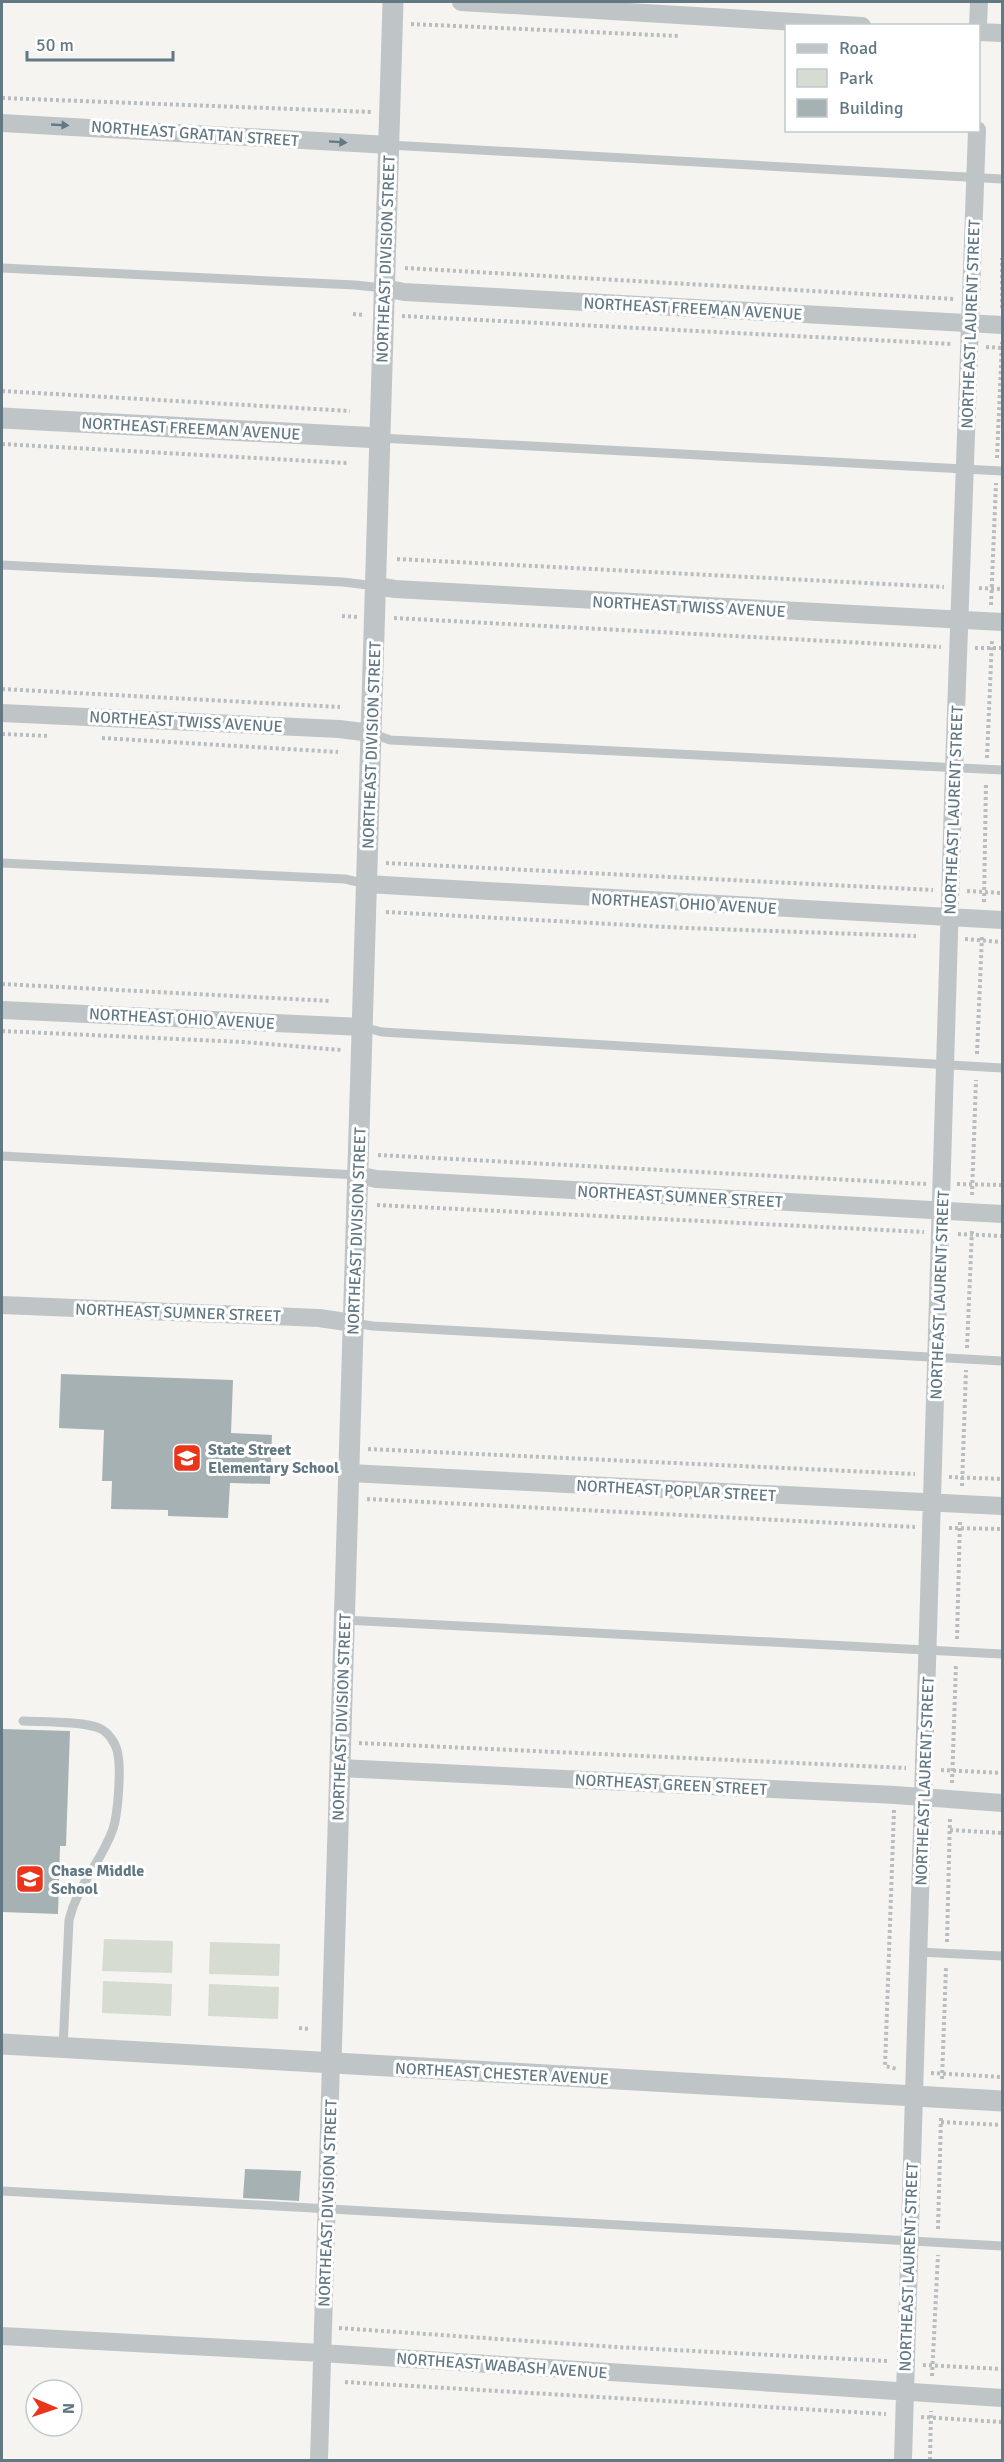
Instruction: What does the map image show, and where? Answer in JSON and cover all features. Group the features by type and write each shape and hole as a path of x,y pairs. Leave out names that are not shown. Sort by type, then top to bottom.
{"street":[{"name":"NORTHEAST DIVISION STREET","path":"319,2460 393,2"},
{"path":"461,2 829,24"},
{"path":"978,24 979,2"},
{"path":"980,33 1002,33"},
{"name":"NORTHEAST GRATTAN STREET","path":"2,123 389,145"},
{"name":"NORTHEAST LAURENT STREET","path":"903,2460 954,768 976,132"},
{"name":"NORTHEAST FREEMAN AVENUE","path":"384,288 404,292 1002,325"},
{"name":"NORTHEAST FREEMAN AVENUE","path":"2,418 380,438"},
{"name":"NORTHEAST TWISS AVENUE","path":"375,586 406,590 1002,622"},
{"name":"NORTHEAST TWISS AVENUE","path":"2,713 339,729 371,733"},
{"name":"NORTHEAST OHIO AVENUE","path":"366,884 1002,920"},
{"name":"NORTHEAST OHIO AVENUE","path":"2,1010 362,1027"},
{"name":"NORTHEAST SUMNER STREET","path":"358,1175 376,1179 1002,1214"},
{"name":"NORTHEAST SUMNER STREET","path":"2,1305 319,1318 353,1323"},
{"name":"NORTHEAST POPLAR STREET","path":"349,1473 1002,1506"},
{"name":"NORTHEAST GREEN STREET","path":"340,1768 1002,1803"},
{"name":"NORTHEAST CHESTER AVENUE","path":"2,2044 1002,2101"},
{"name":"NORTHEAST WABASH AVENUE","path":"2,2336 322,2353 1002,2398"}],"lane":[{"path":"389,145 1002,179"},
{"path":"2,268 384,288"},
{"path":"380,438 1002,471"},
{"path":"2,565 343,582 375,586"},
{"path":"371,733 390,740 1002,770"},
{"path":"2,863 345,879 366,884"},
{"path":"362,1027 382,1032 1002,1068"},
{"path":"2,1156 358,1175"},
{"path":"353,1323 373,1326 1002,1360"},
{"path":"344,1620 1002,1654"},
{"path":"23,1721 100,1728 109,1735 118,1754 117,1807 114,1826 106,1846 83,1882 69,1920 63,2048"},
{"path":"918,1952 1002,1956"},
{"path":"2,2191 1002,2247"}],"path":[{"path":"411,24 681,36"},
{"path":"2,98 390,112"},
{"path":"405,268 1002,301"},
{"path":"353,314 1002,348"},
{"path":"2,391 350,411"},
{"path":"2,444 347,463"},
{"path":"397,559 1002,589"},
{"path":"342,616 959,648 1002,648"},
{"path":"2,689 340,707"},
{"path":"2,734 60,736"},
{"path":"94,738 338,752"},
{"path":"386,863 1002,893"},
{"path":"386,912 686,928 949,937 1002,942"},
{"path":"2,984 331,1001"},
{"path":"2,1031 361,1051"},
{"path":"378,1155 942,1185 1002,1185"},
{"path":"377,1205 1002,1236"},
{"path":"360,1449 1002,1479"},
{"path":"367,1499 932,1528 1002,1529"},
{"path":"358,1743 1002,1773"},
{"path":"950,1830 1002,1833"},
{"path":"299,2028 309,2029"},
{"path":"941,2122 1002,2125"},
{"path":"335,2328 905,2362 932,2367 1002,2369"},
{"path":"345,2382 1002,2422"}],"green space":[{"path":"104,1939 173,1941 172,1973 102,1971"},
{"path":"210,1942 280,1944 279,1976 209,1974"},
{"path":"103,1981 172,1984 171,2016 102,2013"},
{"path":"209,1984 279,1987 278,2019 208,2016"}],"building":[{"name":"State Street Elementary School","path":"61,1374 233,1380 231,1433 272,1435 270,1484 230,1483 228,1518 168,1516 168,1510 111,1509 112,1481 102,1481 104,1430 59,1428"},
{"name":"Chase Middle School","path":"2,1729 70,1731 66,1846 60,1846 58,1914 2,1912"},
{"path":"245,2169 301,2171 299,2201 243,2198"}],"place":[{"name":"State Street Elementary School","path":"187,1458"},
{"name":"Chase Middle School","path":"30,1879"}]}
